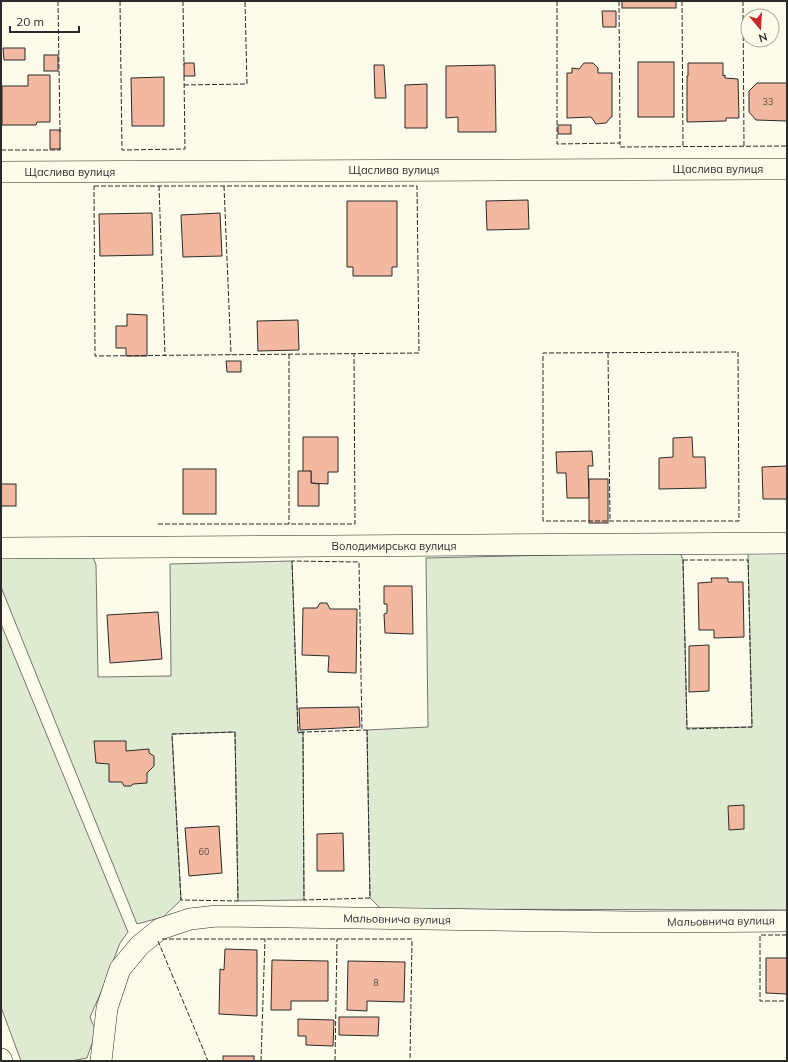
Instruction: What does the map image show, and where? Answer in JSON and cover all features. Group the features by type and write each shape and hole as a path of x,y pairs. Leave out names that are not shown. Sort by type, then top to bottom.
{"street":[{"name":"Щаслива вулиця","path":"1,172 787,169"},
{"name":"Володимирська вулиця","path":"1,548 787,543"},
{"name":"Мальовнича вулиця","path":"101,1061 107,1008 120,969 140,945 160,929 190,918 217,916 632,922 787,921"}],"green space":[{"path":"787,551 787,910 381,909 370,898 367,730 428,727 426,558 680,552 683,560 687,728 752,727 748,552"},
{"path":"1,557 93,557 96,565 98,677 171,676 170,564 292,561 298,732 303,732 304,900 238,901 235,732 172,734 181,900 163,917 137,924 1,587"},
{"path":"1,624 128,932 120,943 90,1017 96,1032 87,1058 71,1061 21,1061 1,1007"}],"building":[{"path":"622,1 676,1 676,8 622,8"},
{"path":"602,11 616,11 616,27 603,27"},
{"path":"3,48 25,48 25,60 4,60"},
{"path":"44,55 58,55 58,71 44,71"},
{"path":"638,62 674,62 674,117 638,117"},
{"path":"184,63 194,63 195,76 184,76"},
{"path":"584,63 593,63 598,68 598,73 612,73 612,117 606,123 596,124 591,117 567,118 567,73 572,73 572,68 579,69"},
{"path":"688,63 723,63 723,76 725,75 725,78 738,79 739,118 726,118 726,121 687,122"},
{"path":"374,65 384,65 386,98 375,98"},
{"path":"495,65 496,132 458,132 458,117 446,118 446,66"},
{"path":"28,75 50,75 50,122 37,122 36,125 2,125 2,86 28,86"},
{"path":"164,77 164,126 132,126 131,78"},
{"path":"757,83 787,84 786,121 756,120 749,112 749,91"},
{"path":"427,84 427,128 405,128 405,85"},
{"path":"558,125 571,125 571,134 558,134"},
{"path":"50,130 60,130 60,149 50,149"},
{"path":"528,200 529,229 487,230 486,201"},
{"path":"347,201 397,201 397,267 392,267 392,276 353,276 353,267 347,267"},
{"path":"152,213 153,255 100,256 99,214"},
{"path":"220,213 222,256 183,257 181,215"},
{"path":"127,314 147,315 147,356 126,356 126,348 116,348 116,326 127,326"},
{"path":"298,320 299,350 258,351 257,321"},
{"path":"226,361 241,361 241,372 227,372"},
{"path":"303,437 338,437 338,472 328,472 328,484 311,483 311,471 303,472"},
{"path":"692,437 693,457 705,457 706,488 659,489 659,458 673,457 673,438"},
{"path":"592,451 593,466 588,466 589,498 567,498 566,473 557,473 556,452"},
{"path":"787,466 787,499 763,499 762,467"},
{"path":"183,469 216,469 216,514 183,514"},
{"path":"298,471 311,471 311,483 319,484 319,506 298,506"},
{"path":"589,479 608,479 608,523 589,523"},
{"path":"1,484 16,484 16,506 1,506"},
{"path":"711,578 728,578 728,582 743,582 744,637 714,638 714,630 699,630 698,583 712,582"},
{"path":"384,586 412,586 413,634 385,633 384,614 387,613 387,604 384,604"},
{"path":"320,603 327,603 330,609 357,609 356,673 328,672 329,656 302,655 303,608 317,608"},
{"path":"158,612 162,659 110,663 107,615"},
{"path":"709,645 709,691 689,692 689,646"},
{"path":"359,707 360,727 300,730 299,708"},
{"path":"94,741 126,741 126,751 149,749 149,753 154,756 154,766 147,773 147,783 124,786 122,782 109,782 109,764 96,763"},
{"path":"744,805 744,829 729,830 728,806"},
{"path":"219,826 222,873 189,876 185,828"},
{"path":"343,833 344,871 317,871 317,834"},
{"path":"225,949 257,950 257,1016 219,1014 220,969 224,970"},
{"path":"766,958 787,958 787,994 766,993"},
{"path":"272,960 328,961 328,1001 291,1001 291,1010 271,1010"},
{"path":"348,961 405,962 404,1002 367,1001 367,1011 347,1010"},
{"path":"339,1017 379,1017 378,1036 339,1035"},
{"path":"298,1019 334,1020 333,1046 306,1045 306,1036 298,1036"},
{"path":"223,1056 254,1056 254,1061 223,1061"}],"fence":[{"path":"58,1 60,133"},
{"path":"120,1 122,150 185,149 184,75"},
{"path":"183,1 184,65"},
{"path":"184,85 247,84 245,1"},
{"path":"557,1 557,144 620,143 620,147 787,146"},
{"path":"619,1 620,143"},
{"path":"682,1 683,147"},
{"path":"743,1 744,146"},
{"path":"1,150 60,150 60,147"},
{"path":"94,186 417,186 419,353 95,356 94,186"},
{"path":"159,186 165,356"},
{"path":"224,186 231,355"},
{"path":"738,352 739,521 543,521 543,353 738,352"},
{"path":"608,353 610,521"},
{"path":"289,354 289,524"},
{"path":"158,524 355,524 354,354"},
{"path":"683,560 748,560 752,727 687,729 683,560"},
{"path":"303,732 298,733 292,561 359,562 362,730"},
{"path":"367,730 370,898 304,900 303,732 367,730"},
{"path":"235,732 238,901 181,900 172,734 235,732"},
{"path":"787,935 760,935 760,1001 787,1001"},
{"path":"162,939 412,939 410,1061"},
{"path":"261,1061 265,939"},
{"path":"335,1061 337,939"},
{"path":"158,941 208,1061"}]}
